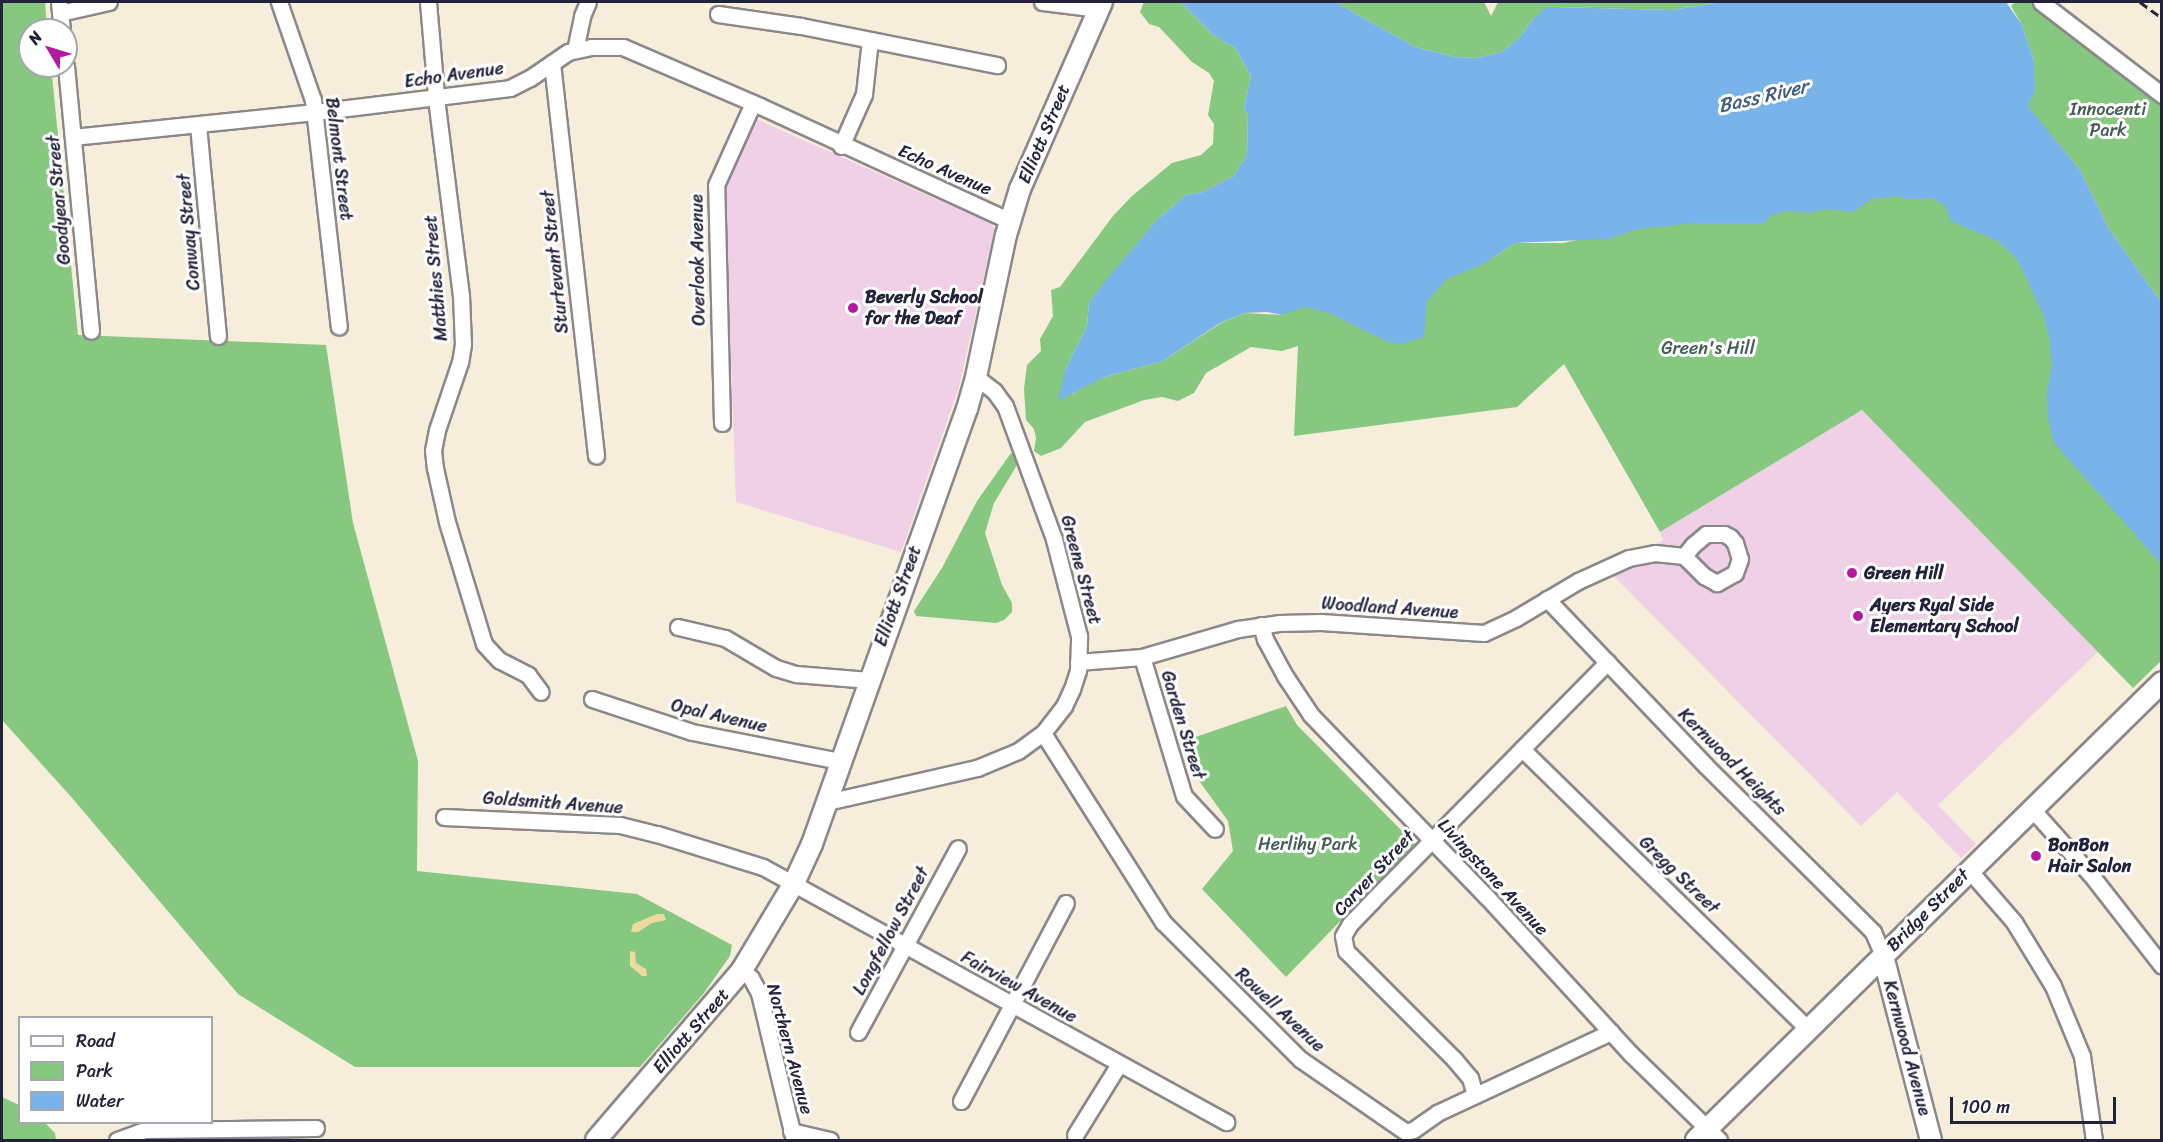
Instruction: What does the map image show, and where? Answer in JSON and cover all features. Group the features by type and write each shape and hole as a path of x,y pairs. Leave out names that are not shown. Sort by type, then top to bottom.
{"main road":[{"name":"Elliott Street","path":"596,1140 742,970 794,883 827,802 976,377 1010,221 1030,162 1100,5"},
{"name":"Bridge Street","path":"1708,1137 1808,1029 2162,682"},
{"name":"Kernwood Avenue","path":"1883,956 1931,1140"}],"street":[{"path":"59,7 109,2"},
{"name":"Belmont Street","path":"279,2 315,112 339,327"},
{"name":"Matthies Street","path":"428,2 436,97 461,295 463,344 460,362 437,430 433,450 435,468 447,522 484,644 499,660 528,675 541,692"},
{"path":"575,50 582,16 588,2"},
{"path":"1042,2 1100,5"},
{"path":"2041,2 2162,95"},
{"path":"718,14 801,26 997,66"},
{"path":"841,146 864,94 870,40"},
{"name":"Echo Avenue","path":"73,137 315,112 510,88 575,50 606,46 623,47 753,103 841,146 1010,221"},
{"name":"Sturtevant Street","path":"552,63 596,456"},
{"name":"Goodyear Street","path":"67,78 91,331"},
{"name":"Overlook Avenue","path":"722,423 716,185 753,103"},
{"name":"Conway Street","path":"198,124 218,336"},
{"name":"Greene Street","path":"827,802 977,768 1017,751 1043,733 1064,706 1072,689 1078,662 1080,636 1068,585 1043,506 1005,405 994,391 976,377"},
{"name":"Woodland Avenue","path":"1078,662 1142,657 1261,625 1321,622 1484,633 1578,581 1629,558 1655,553 1684,556"},
{"name":"Kernwood Heights","path":"1547,599 1706,765 1873,932 1883,956"},
{"name":"Livingstone Avenue","path":"1261,625 1265,639 1285,676 1311,715 1432,840 1708,1137"},
{"path":"678,627 725,638 776,668 796,674 869,680"},
{"name":"Garden Street","path":"1142,657 1184,796 1215,829"},
{"name":"Carver Street","path":"1475,1095 1470,1078 1454,1059 1355,962 1343,944 1343,936 1350,924 1608,662"},
{"name":"Opal Avenue","path":"592,699 692,732 840,761"},
{"name":"Rowell Avenue","path":"1043,733 1163,922 1300,1059 1406,1132 1413,1130 1437,1113 1611,1032"},
{"name":"Gregg Street","path":"1522,749 1808,1029"},
{"path":"2031,808 2091,875 2162,966"},
{"name":"Goldsmith Avenue","path":"444,816 620,825 763,867 794,883"},
{"name":"Longfellow Street","path":"858,1032 958,848"},
{"path":"1969,870 2014,922 2053,986 2082,1056 2094,1140"},
{"name":"Fairview Avenue","path":"794,883 904,946 1226,1122"},
{"path":"961,1101 1066,903"},
{"name":"Northern Avenue","path":"742,970 751,978 759,993 793,1136"},
{"path":"1075,1135 1119,1064"},
{"path":"117,1140 145,1130 315,1128"},
{"path":"793,1136 830,1140"}],"shaded area":[{"name":"Beverly School for the Deaf","path":"756,119 990,223 995,229 959,387 901,552 736,502 725,183"},
{"name":"Ayers Ryal Side Elementary School","path":"1862,410 2098,652 1938,805 1976,844 1961,858 1897,792 1861,826 1610,572 1663,540 1660,532"}],"green space":[{"path":"2,2 45,2 46,18 18,18 18,78 52,78 78,335 326,345 353,523 418,761 417,871 637,894 732,945 730,956 704,993 640,1067 355,1067 238,994 73,799 2,720"},
{"name":"Green's Hill","path":"1144,2 1181,2 1213,35 1235,48 1251,76 1244,108 1248,114 1247,155 1234,176 1203,192 1186,195 1156,221 1089,303 1087,326 1065,370 1072,394 1104,377 1163,361 1221,323 1244,313 1282,315 1300,297 1494,257 1515,243 1563,243 1781,198 1925,186 2022,248 2161,521 2161,661 2133,688 1862,410 1660,532 1564,364 1517,407 1294,436 1298,346 1282,351 1251,347 1206,373 1194,393 1178,401 1162,397 1144,400 1085,422 1061,448 1041,456 1034,451 1036,438 1034,429 1026,420 1024,389 1027,365 1041,351 1040,339 1053,316 1051,290 1060,287 1113,216 1132,196 1172,163 1201,155 1213,144 1214,124 1208,115 1214,81 1209,73 1192,62 1159,27 1149,24 1140,12"},
{"path":"1335,2 1484,2 1491,16 1498,2 1721,2 1672,10 1554,7 1533,19 1520,37 1502,52 1477,58 1455,57 1415,47"},
{"name":"Innocenti Park","path":"2015,2 2041,2 2161,95 2161,302 2109,229 2080,170 2027,106 2034,61 2022,25 2011,6"},
{"path":"1011,453 1015,454 1017,465 994,503 985,533 1002,585 1012,603 1012,612 1004,620 996,623 916,616 914,611 942,568 977,501"},
{"name":"Herlihy Park","path":"1286,706 1297,725 1415,844 1286,977 1202,889 1233,851 1228,821 1200,782 1181,742"},
{"path":"2,1097 18,1105 18,1124 46,1124 55,1133 56,1140 2,1140"}],"sand":[{"path":"657,914 664,914 666,920 652,923 638,932 631,932 633,924"},
{"path":"630,951 635,952 636,963 646,969 647,976 642,976 630,966"}],"water":[{"name":"Bass River","path":"1181,2 1335,2 1415,47 1455,57 1477,58 1502,52 1520,37 1533,19 1545,9 1554,7 1672,10 1721,2 2006,2 2022,25 2034,61 2035,91 2028,106 2080,170 2109,229 2161,302 2161,564 2054,443 2048,418 2047,391 2052,365 2049,337 2044,317 2018,260 1998,241 1950,221 1946,207 1932,198 1906,199 1897,196 1872,199 1853,212 1826,209 1811,213 1787,211 1770,216 1765,223 1694,223 1638,229 1609,239 1515,243 1483,264 1447,279 1427,301 1424,337 1402,344 1388,342 1329,313 1305,307 1282,315 1267,312 1244,313 1220,323 1163,361 1104,377 1058,401 1065,370 1087,326 1089,303 1107,279 1156,221 1186,195 1203,192 1234,176 1247,155 1248,114 1244,108 1251,76 1235,48 1213,35"}],"railway":[{"path":"2140,2 2162,18"}],"place":[{"name":"Beverly School for the Deaf","path":"853,308"},
{"name":"Green Hill","path":"1852,573"},
{"name":"Ayers Ryal Side Elementary School","path":"1858,616"},
{"name":"BonBon Hair Salon","path":"2036,856"}]}
